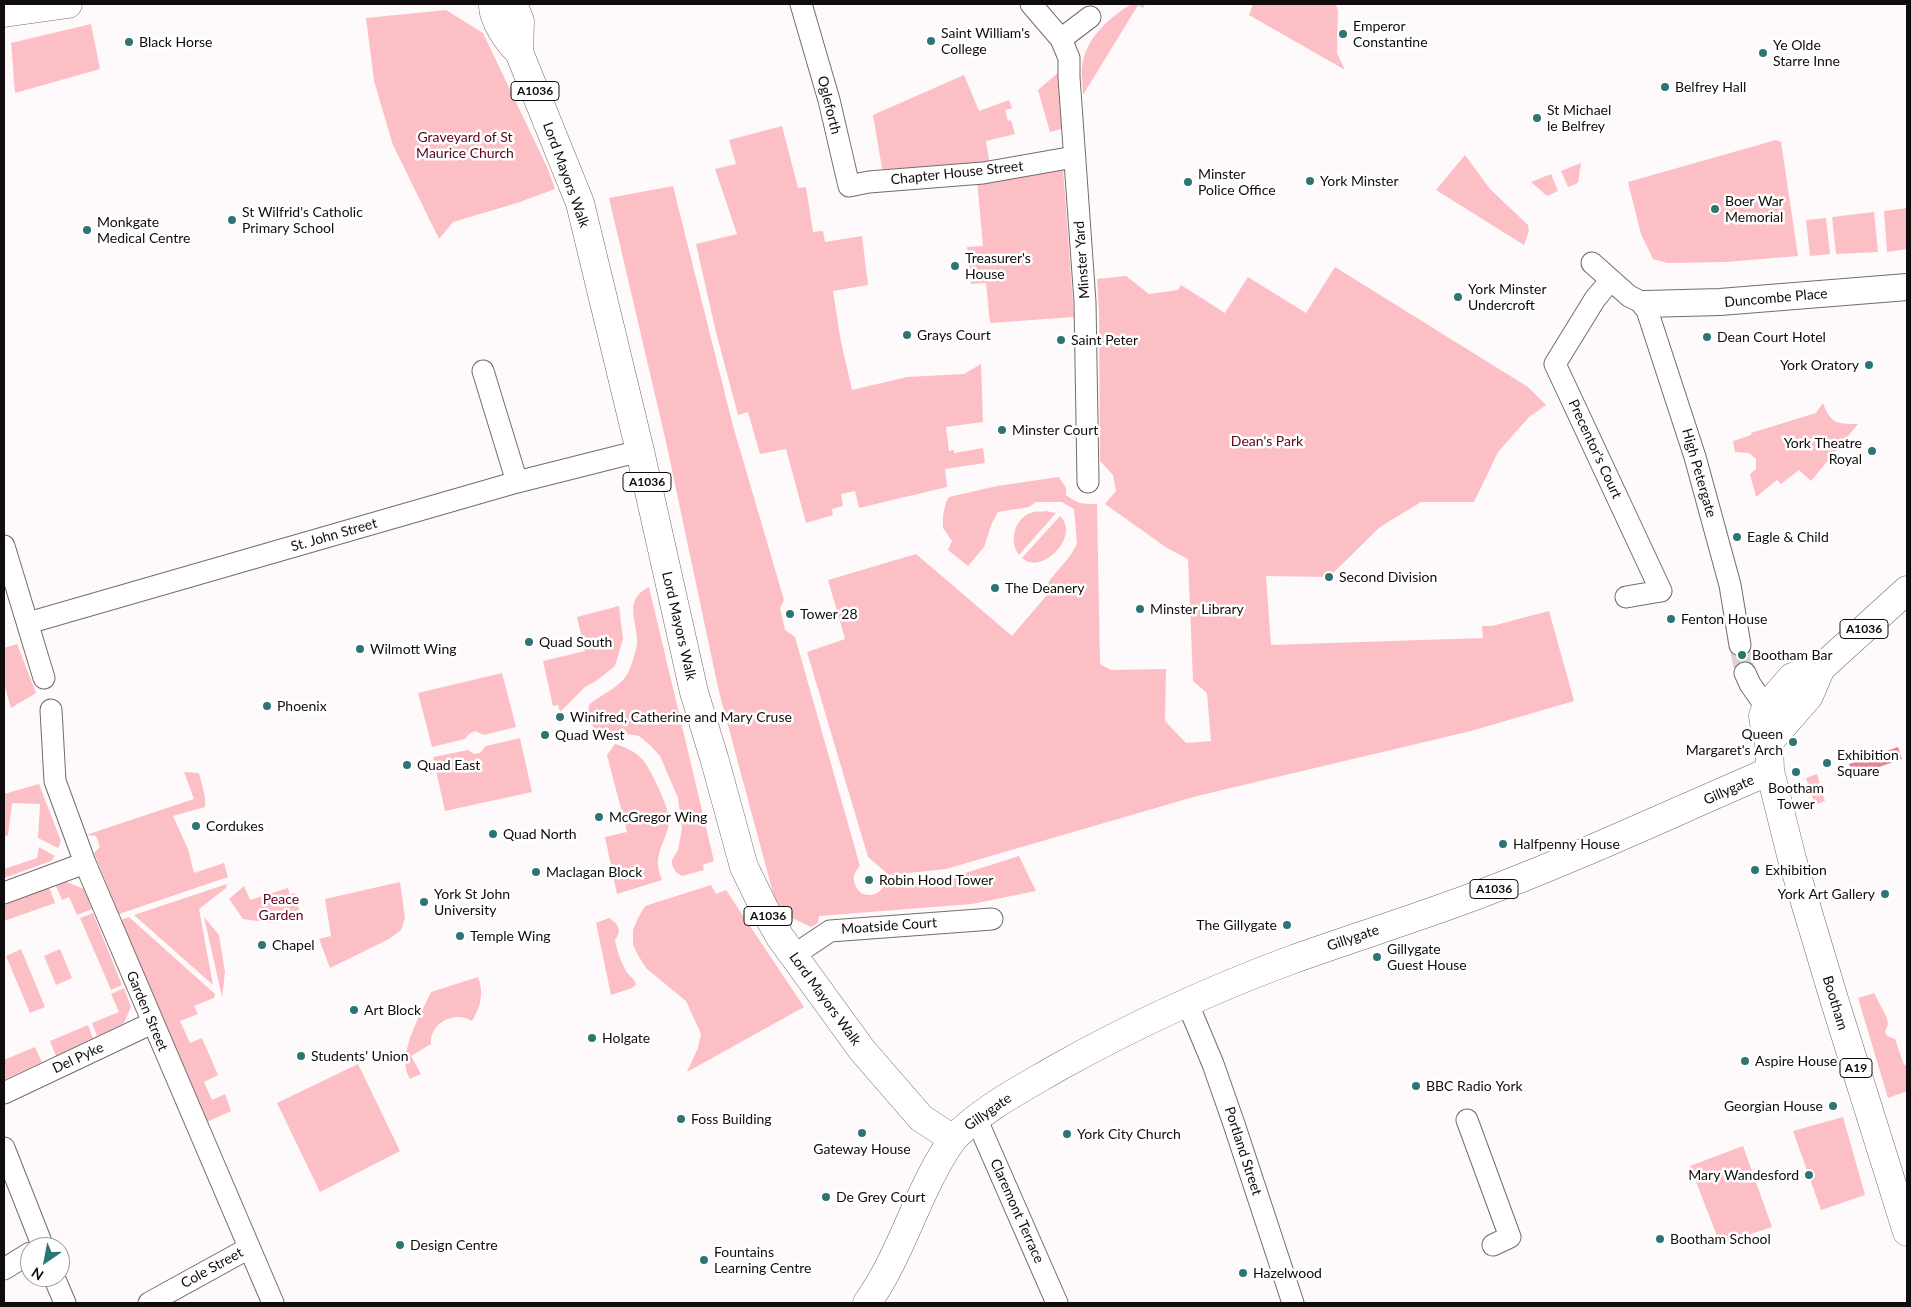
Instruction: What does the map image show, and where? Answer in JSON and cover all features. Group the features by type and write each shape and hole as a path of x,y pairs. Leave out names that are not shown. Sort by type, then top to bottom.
{"main road":[{"path":"4,13 68,4"},
{"name":"Lord Mayors Walk","path":"493,4 493,9 503,32 511,45 519,52"},
{"name":"Lord Mayors Walk","path":"513,4 520,22 519,52 580,203 640,451 694,692 744,867 768,916 850,1035 921,1118 953,1139"},
{"name":"A1036","path":"1769,742 1809,696 1821,668 1907,590"},
{"name":"A1036","path":"1766,707 1792,677 1821,668"},
{"name":"Bootham","path":"1766,707 1764,716 1769,742 1770,771 1788,844 1812,929 1906,1225"},
{"name":"Gillygate","path":"867,1303 882,1283 935,1166 953,1139 976,1118 1029,1084 1187,1002 1288,961 1511,882 1679,812 1770,771"}],"street":[{"name":"Ogleforth","path":"801,4 830,100 849,186 869,182"},
{"path":"1030,4 1062,39 1090,17"},
{"name":"Minster Yard","path":"1062,39 1069,58 1068,77 1085,302 1088,482"},
{"name":"Chapter House Street","path":"869,182 983,173 1074,157"},
{"path":"1592,263 1629,296 1645,304"},
{"name":"Precentor's Court","path":"1610,281 1594,299 1555,364 1661,591 1626,598"},
{"name":"Duncombe Place","path":"1645,304 1720,302 1907,287"},
{"name":"High Petergate","path":"1645,304 1695,457 1730,585 1740,645"},
{"path":"483,371 517,482"},
{"name":"St. John Street","path":"28,623 517,482 640,451"},
{"path":"4,546 44,678"},
{"path":"1745,673 1750,684 1766,707"},
{"name":"Garden Street","path":"51,710 55,781 85,863 273,1303"},
{"path":"4,892 85,863"},
{"name":"Moatside Court","path":"794,956 830,930 992,919"},
{"name":"Portland Street","path":"1187,1002 1213,1064 1293,1303"},
{"name":"Del Pyke","path":"4,1093 152,1023"},
{"name":"Claremont Terrace","path":"976,1118 1057,1303"},
{"path":"1467,1120 1510,1237 1493,1245"},
{"path":"4,1148 35,1237"},
{"name":"Cole Street","path":"149,1303 249,1248"},
{"path":"4,1269 20,1259"},
{"path":"58,1287 65,1303"}],"green space":[{"path":"1132,4 1145,4 1143,8 1138,5 1083,95 1082,67 1088,47 1107,22"},
{"path":"1253,4 1336,4 1338,11 1337,53 1345,70 1249,15"},
{"name":"Graveyard of St Maurice Church","path":"446,10 483,33 548,169 555,189 517,203 453,222 439,239 393,145 374,81 366,18"},
{"path":"91,24 100,69 15,93 11,43"},
{"path":"1060,71 1065,128 1050,132 1038,90"},
{"path":"964,75 979,111 1009,100 1012,108 1005,110 1008,121 1011,120 1015,134 986,141 990,166 883,174 873,115"},
{"path":"782,126 798,188 806,187 813,232 823,231 825,242 862,236 868,285 833,291 841,342 852,390 907,377 964,374 981,364 983,422 946,427 949,451 954,450 954,453 983,448 985,463 945,469 947,487 859,508 855,491 841,494 843,506 832,509 833,515 806,523 786,449 760,454 748,412 738,415 715,328 696,244 737,234 715,169 736,164 729,140"},
{"path":"1776,140 1781,142 1798,256 1726,262 1668,263 1653,259 1641,234 1628,182"},
{"path":"1465,155 1490,189 1528,225 1529,231 1524,245 1436,190"},
{"path":"1581,163 1578,183 1568,187 1561,171"},
{"path":"1063,168 1074,317 990,323 986,283 971,284 967,247 983,246 977,180"},
{"path":"1551,174 1558,191 1547,196 1531,182"},
{"path":"673,186 733,426 784,600 780,608 785,630 795,637 860,866 855,873 854,883 861,893 868,895 874,894 884,886 946,879 1019,856 1036,891 972,904 819,916 818,923 811,927 790,917 776,904 719,692 666,442 609,198"},
{"path":"1907,208 1907,249 1887,252 1884,211"},
{"path":"1874,212 1878,252 1836,254 1832,217"},
{"path":"1826,218 1830,254 1810,256 1806,220"},
{"name":"Dean's Park","path":"1335,267 1528,387 1546,405 1529,417 1498,452 1474,502 1421,502 1380,527 1329,577 1266,576 1271,645 1483,638 1482,626 1492,626 1549,611 1574,701 1471,731 1197,796 946,869 889,875 868,857 807,652 845,639 828,580 916,554 1012,636 1047,595 1049,581 1070,556 1077,544 1074,509 1062,502 1036,502 1029,507 998,512 984,547 968,566 948,550 952,541 943,528 946,502 949,497 997,486 1059,477 1066,488 1066,495 1070,498 1080,503 1097,504 1100,664 1111,670 1166,669 1165,721 1186,743 1211,741 1207,693 1193,681 1188,559 1167,548 1105,504 1116,491 1113,475 1100,461 1097,279 1126,276 1149,294 1178,290 1181,285 1225,313 1248,277 1306,313"},
{"path":"1823,403 1832,419 1845,424 1858,424 1811,481 1799,470 1781,484 1777,480 1756,497 1750,474 1756,469 1756,459 1749,453 1735,452 1733,441 1751,435 1751,433 1816,413"},
{"path":"1046,511 1056,513 1019,555 1014,543 1015,530 1018,524 1033,512"},
{"path":"1060,516 1065,524 1066,534 1056,551 1048,558 1039,562 1030,562 1022,558"},
{"path":"649,587 714,861 703,865 704,870 682,876 676,872 672,865 672,860 678,850 682,828 678,798 660,756 639,736 595,729 587,719 589,705 621,682 629,671 637,645 633,606 641,593"},
{"path":"619,606 623,639 615,666 585,687 560,712 558,705 553,706 543,661 585,651 577,617"},
{"path":"17,644 36,693 11,708 4,684 4,648"},
{"path":"502,673 516,727 484,735 475,731 465,739 432,747 418,693"},
{"path":"520,738 532,792 445,811 433,757 468,750 474,754 480,753 486,746"},
{"path":"615,744 633,752 645,763 663,797 669,819 658,859 658,868 662,880 617,894 605,837 627,832 607,755"},
{"path":"184,772 199,773 205,797 205,807 173,816 188,849 194,873 224,863 228,877 119,914 94,853 100,847 96,836 86,835 194,799"},
{"path":"1817,774 1825,801 1815,805 1806,778"},
{"path":"39,784 61,841 58,848 38,838 40,804 12,803 8,835 4,837 4,794"},
{"path":"39,847 55,856 51,861 4,878 4,869 37,858"},
{"path":"64,881 84,889 92,909 77,915 69,897 62,900 55,884"},
{"path":"400,882 405,918 401,930 389,939 330,968 319,939 331,936 325,899"},
{"path":"227,884 226,888 199,909 213,985 134,915"},
{"path":"711,885 716,894 726,890 804,1007 687,1072 698,1048 701,1034 686,1001 647,969 639,957 633,945 633,930 645,906"},
{"name":"Peace Garden","path":"244,886 250,900 288,888 290,895 295,893 301,919 271,923 243,919 229,899"},
{"path":"49,887 55,903 4,921 4,903"},
{"path":"93,913 122,985 111,990 80,918"},
{"path":"129,917 215,994 214,998 194,1006 198,1014 180,1021 190,1043 202,1038 218,1075 204,1082 212,1100 225,1094 231,1111 207,1122 157,1009 121,920"},
{"path":"204,917 219,935 225,972 222,997"},
{"path":"609,918 615,923 619,931 615,940 621,960 626,971 636,984 632,988 611,995 596,923"},
{"path":"21,949 45,1007 30,1013 6,956"},
{"path":"60,949 72,978 56,985 44,956"},
{"path":"478,977 481,999 472,1021 458,1017 444,1020 434,1030 431,1044 411,1056 421,1074 410,1079 406,1070 407,1047 431,992"},
{"path":"124,988 131,1007 124,1023 97,1036 92,1023 119,1012 111,994"},
{"path":"1874,993 1887,1018 1888,1024 1885,1032 1887,1036 1895,1039 1904,1065 1907,1064 1907,1091 1888,1098 1858,998"},
{"path":"88,1025 93,1038 56,1056 50,1041"},
{"path":"35,1047 42,1062 6,1079 4,1078 4,1060"},
{"path":"358,1064 400,1151 320,1192 277,1103"},
{"path":"1843,1117 1865,1195 1821,1210 1793,1131"},
{"path":"1743,1146 1772,1227 1720,1244 1690,1166"}],"shaded area":[{"path":"1898,747 1902,759 1853,776 1849,764"}],"tunnel":[{"path":"1740,645 1745,673"}],"place":[{"name":"Emperor Constantine","path":"1343,34"},
{"name":"Saint William's College","path":"931,41"},
{"name":"Black Horse","path":"129,42"},
{"name":"Ye Olde Starre Inne","path":"1763,53"},
{"name":"Belfrey Hall","path":"1665,87"},
{"name":"St Michael le Belfrey","path":"1537,118"},
{"name":"York Minster","path":"1310,181"},
{"name":"Minster Police Office","path":"1188,182"},
{"name":"Boer War Memorial","path":"1715,209"},
{"name":"St Wilfrid's Catholic Primary School","path":"232,220"},
{"name":"Monkgate Medical Centre","path":"87,230"},
{"name":"Treasurer's House","path":"955,266"},
{"name":"York Minster Undercroft","path":"1458,297"},
{"name":"Grays Court","path":"907,335"},
{"name":"Dean Court Hotel","path":"1707,337"},
{"name":"Saint Peter","path":"1061,340"},
{"name":"York Oratory","path":"1869,365"},
{"name":"Minster Court","path":"1002,430"},
{"name":"York Theatre Royal","path":"1872,451"},
{"name":"Eagle & Child","path":"1737,537"},
{"name":"Second Division","path":"1329,577"},
{"name":"The Deanery","path":"995,588"},
{"name":"Minster Library","path":"1140,609"},
{"name":"Tower 28","path":"790,614"},
{"name":"Fenton House","path":"1671,619"},
{"name":"Quad South","path":"529,642"},
{"name":"Wilmott Wing","path":"360,649"},
{"name":"Bootham Bar","path":"1742,655"},
{"name":"Phoenix","path":"267,706"},
{"name":"Winifred, Catherine and Mary Cruse","path":"560,717"},
{"name":"Quad West","path":"545,735"},
{"name":"Queen Margaret's Arch","path":"1793,742"},
{"name":"Exhibition Square","path":"1827,763"},
{"name":"Quad East","path":"407,765"},
{"name":"Bootham Tower","path":"1796,772"},
{"name":"McGregor Wing","path":"599,817"},
{"name":"Cordukes","path":"196,826"},
{"name":"Quad North","path":"493,834"},
{"name":"Halfpenny House","path":"1503,844"},
{"name":"Exhibition","path":"1755,870"},
{"name":"Maclagan Block","path":"536,872"},
{"name":"Robin Hood Tower","path":"869,880"},
{"name":"York Art Gallery","path":"1885,894"},
{"name":"York St John University","path":"424,902"},
{"name":"The Gillygate","path":"1287,925"},
{"name":"Temple Wing","path":"460,936"},
{"name":"Chapel","path":"262,945"},
{"name":"Gillygate Guest House","path":"1377,957"},
{"name":"Art Block","path":"354,1010"},
{"name":"Holgate","path":"592,1038"},
{"name":"Students' Union","path":"301,1056"},
{"name":"Aspire House","path":"1745,1061"},
{"name":"BBC Radio York","path":"1416,1086"},
{"name":"Georgian House","path":"1833,1106"},
{"name":"Foss Building","path":"681,1119"},
{"name":"Gateway House","path":"862,1133"},
{"name":"York City Church","path":"1067,1134"},
{"name":"Mary Wandesford","path":"1809,1175"},
{"name":"De Grey Court","path":"826,1197"},
{"name":"Bootham School","path":"1660,1239"},
{"name":"Design Centre","path":"400,1245"},
{"name":"Fountains Learning Centre","path":"704,1260"},
{"name":"Hazelwood","path":"1243,1273"}]}
